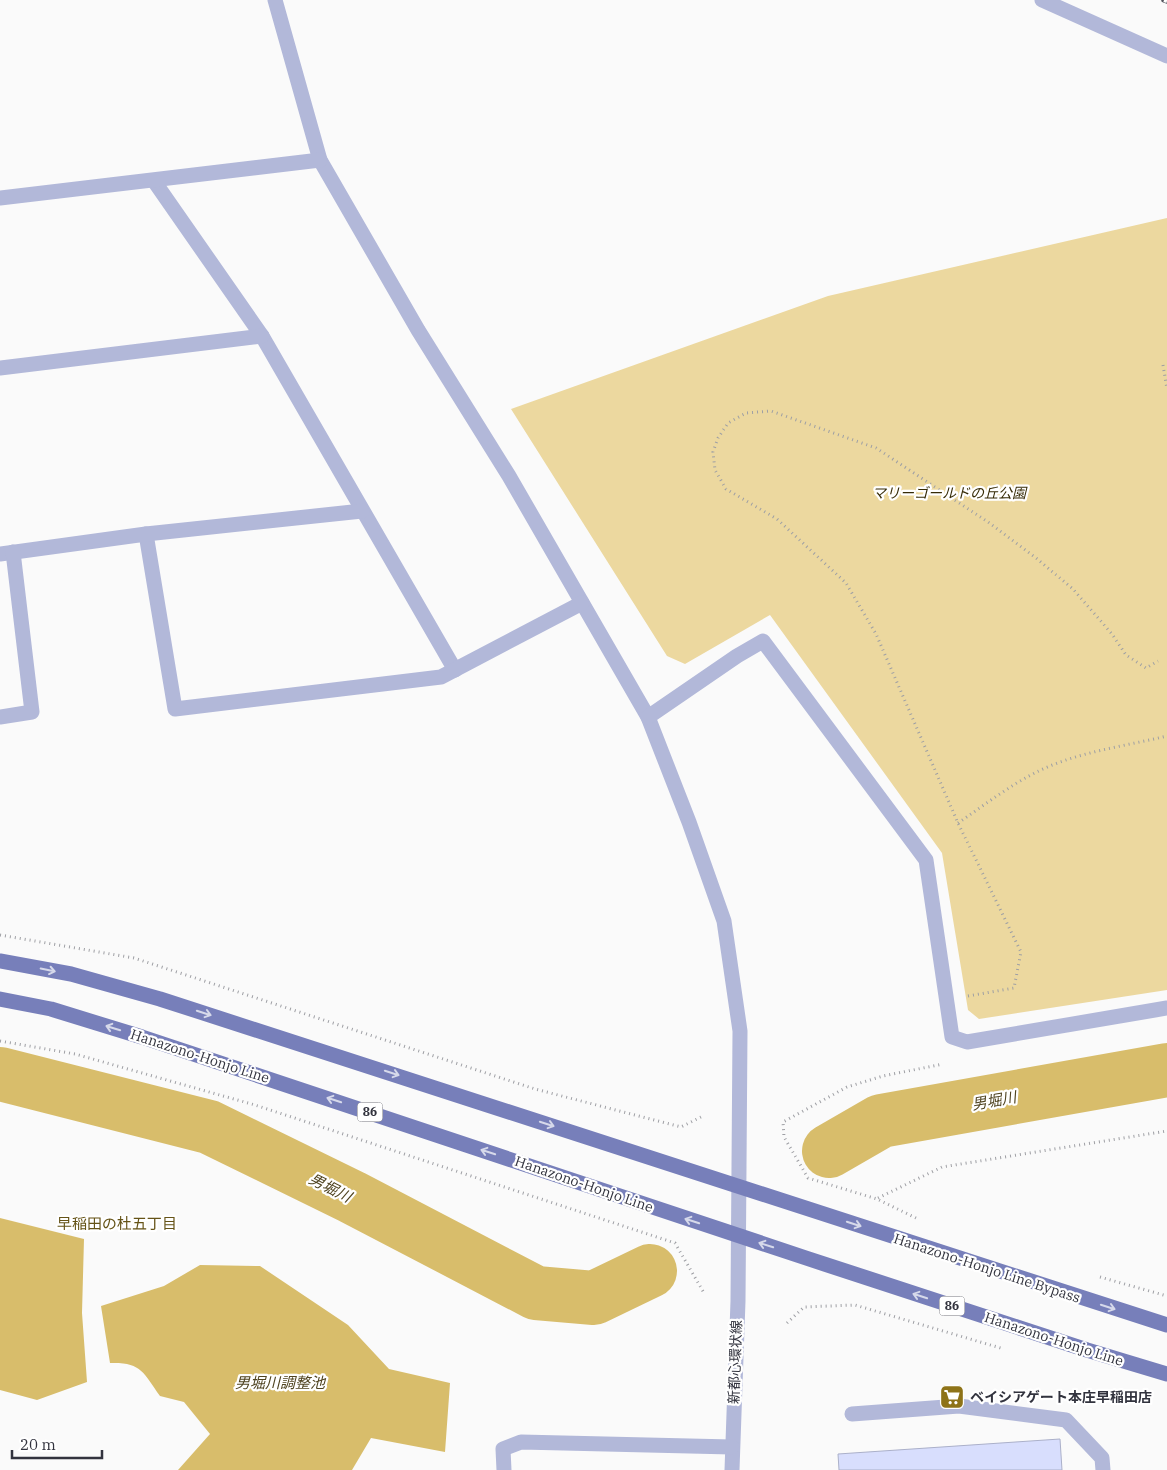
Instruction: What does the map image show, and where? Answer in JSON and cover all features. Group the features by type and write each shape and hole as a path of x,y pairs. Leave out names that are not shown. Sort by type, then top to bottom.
{"main road":[{"path":"0,960 71,974 160,999 1167,1325"},
{"name":"Hanazono-Honjo Line","path":"0,998 50,1009 142,1037 738,1236 1068,1344 1167,1374"}],"street":[{"name":"新都心環状線","path":"275,0 320,160 418,330 509,476 648,717 690,822 724,921 740,1031 738,1305 732,1470"},
{"path":"1042,0 1167,56"},
{"path":"0,198 320,160"},
{"path":"154,181 262,336 455,670"},
{"path":"0,368 262,336"},
{"path":"0,717 32,712 6,553 146,534 362,511"},
{"path":"146,534 176,709 441,677 582,603"},
{"path":"648,717 737,656 763,641 926,860 952,1037 967,1042 1167,1008"},
{"path":"852,1414 959,1406 1066,1420 1102,1458 1103,1470"},
{"path":"504,1470 503,1449 521,1442 732,1447"}],"path":[{"path":"1163,365 1167,390"},
{"path":"947,999 1014,988 1022,952 958,823 876,634 846,583 777,519 726,489 715,470 713,452 718,438 728,423 746,413 771,411 876,448 988,522 1036,558 1073,589 1112,634 1126,655 1146,668 1158,661"},
{"path":"958,823 1023,780 1054,764 1078,756 1167,736"},
{"path":"0,935 134,958 535,1090 681,1127 703,1116"},
{"path":"0,1041 75,1054 256,1106 675,1243 704,1293"},
{"path":"920,1219 877,1199 808,1178 784,1137 783,1122 847,1087 883,1076 943,1064"},
{"path":"877,1199 942,1167 1167,1132"},
{"path":"1093,1274 1167,1296"},
{"path":"787,1323 804,1307 855,1305 1006,1350"}],"green space":[{"name":"マリーゴールドの丘公園","path":"1167,218 1167,990 979,1019 968,1010 942,853 770,615 685,664 667,656 511,409 828,296"}],"water":[{"path":"0,1218 84,1239 82,1313 87,1382 37,1400 0,1390"},
{"name":"男堀川調整池","path":"200,1265 260,1266 348,1325 389,1369 450,1383 445,1452 371,1438 352,1470 178,1470 210,1434 184,1402 160,1396 140,1370 128,1364 110,1363 101,1306 164,1286"}],"building":[{"path":"1060,1439 1062,1470 839,1470 838,1454"}],"waterway":[{"name":"男堀川","path":"829,1151 881,1121 1167,1070"},
{"name":"男堀川","path":"0,1074 209,1127 352,1197 536,1293 594,1298 650,1271"}],"place":[{"name":"ベイシアゲート本庄早稲田店","path":"952,1397"}],"district":[{"name":"早稲田の杜五丁目","path":"117,1224"}]}
